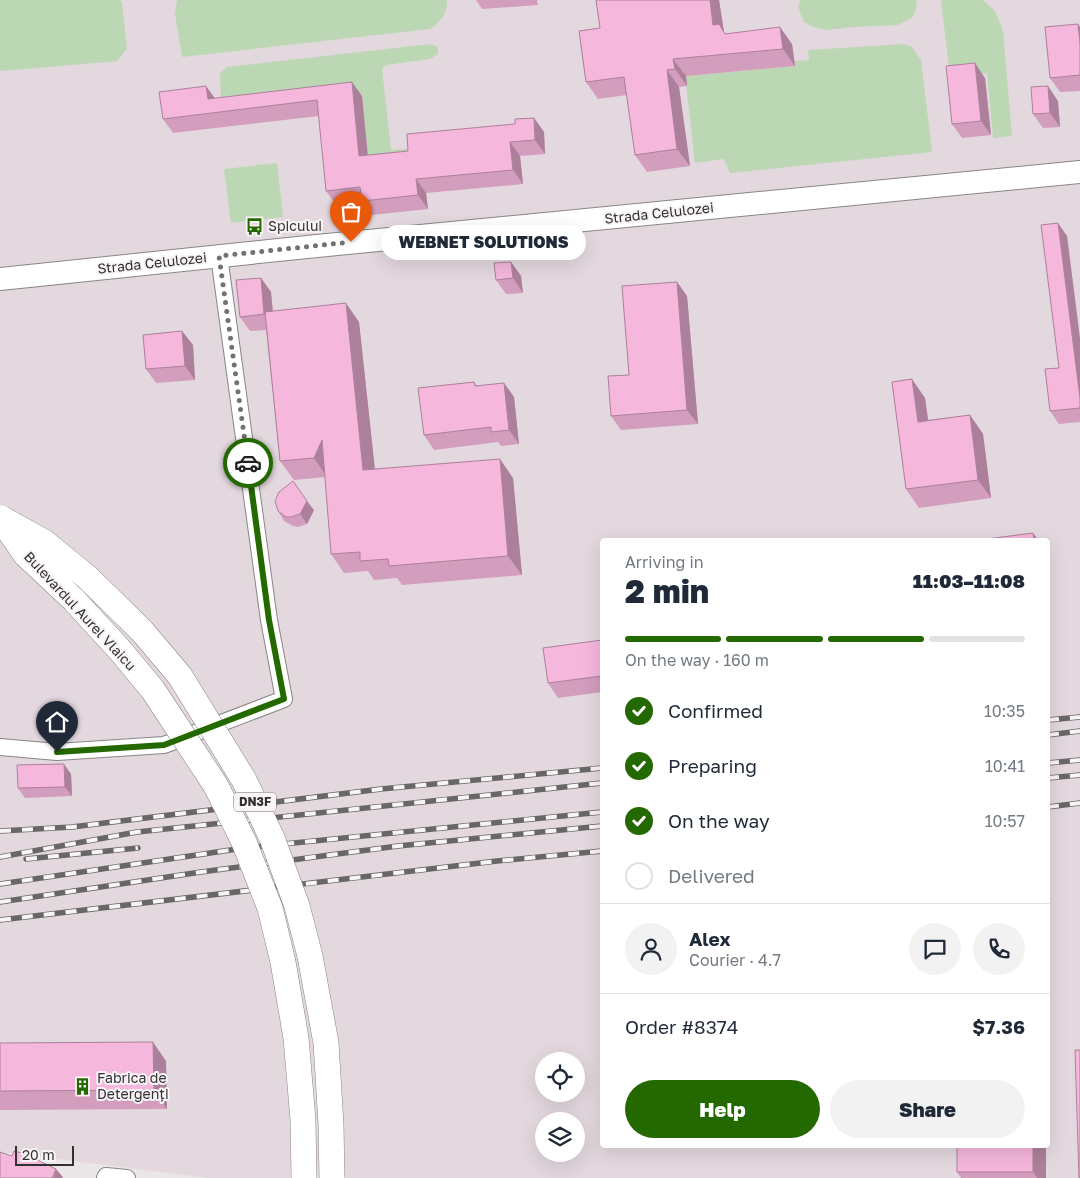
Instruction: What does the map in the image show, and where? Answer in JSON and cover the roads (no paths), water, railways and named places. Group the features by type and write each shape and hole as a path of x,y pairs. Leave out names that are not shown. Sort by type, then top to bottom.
{"main road":[{"name":"Bulevardul Aurel Vlaicu","path":"304,1178 303,1120 296,1038 283,962 270,908 244,842 216,786 153,690 120,649 74,600 26,556 1,518 44,542 87,577 142,630 186,684 244,780 272,838 297,906 310,956 326,1043 332,1125 332,1178"}],"street":[{"name":"Strada Celulozei","path":"0,279 1080,172"},
{"path":"0,747 57,752 164,745 284,699 269,620 219,256"},
{"path":"105,1177 127,1178"}],"railway":[{"path":"1050,720 1080,717"},
{"path":"1050,735 1080,731"},
{"path":"1050,763 1080,760"},
{"path":"0,831 72,827 381,789 600,768"},
{"path":"1050,778 1080,775"},
{"path":"0,857 137,832 600,783"},
{"path":"1050,807 1080,803"},
{"path":"0,884 244,848 600,812"},
{"path":"0,902 201,872 398,846 600,826"},
{"path":"26,859 138,848"},
{"path":"0,920 497,861 600,851"}],"place":[{"name":"Spicului","path":"254,226"},
{"name":"WEBNET SOLUTIONS","path":"351,242"},
{"name":"Fabrica de Detergenți","path":"83,1086"}]}
